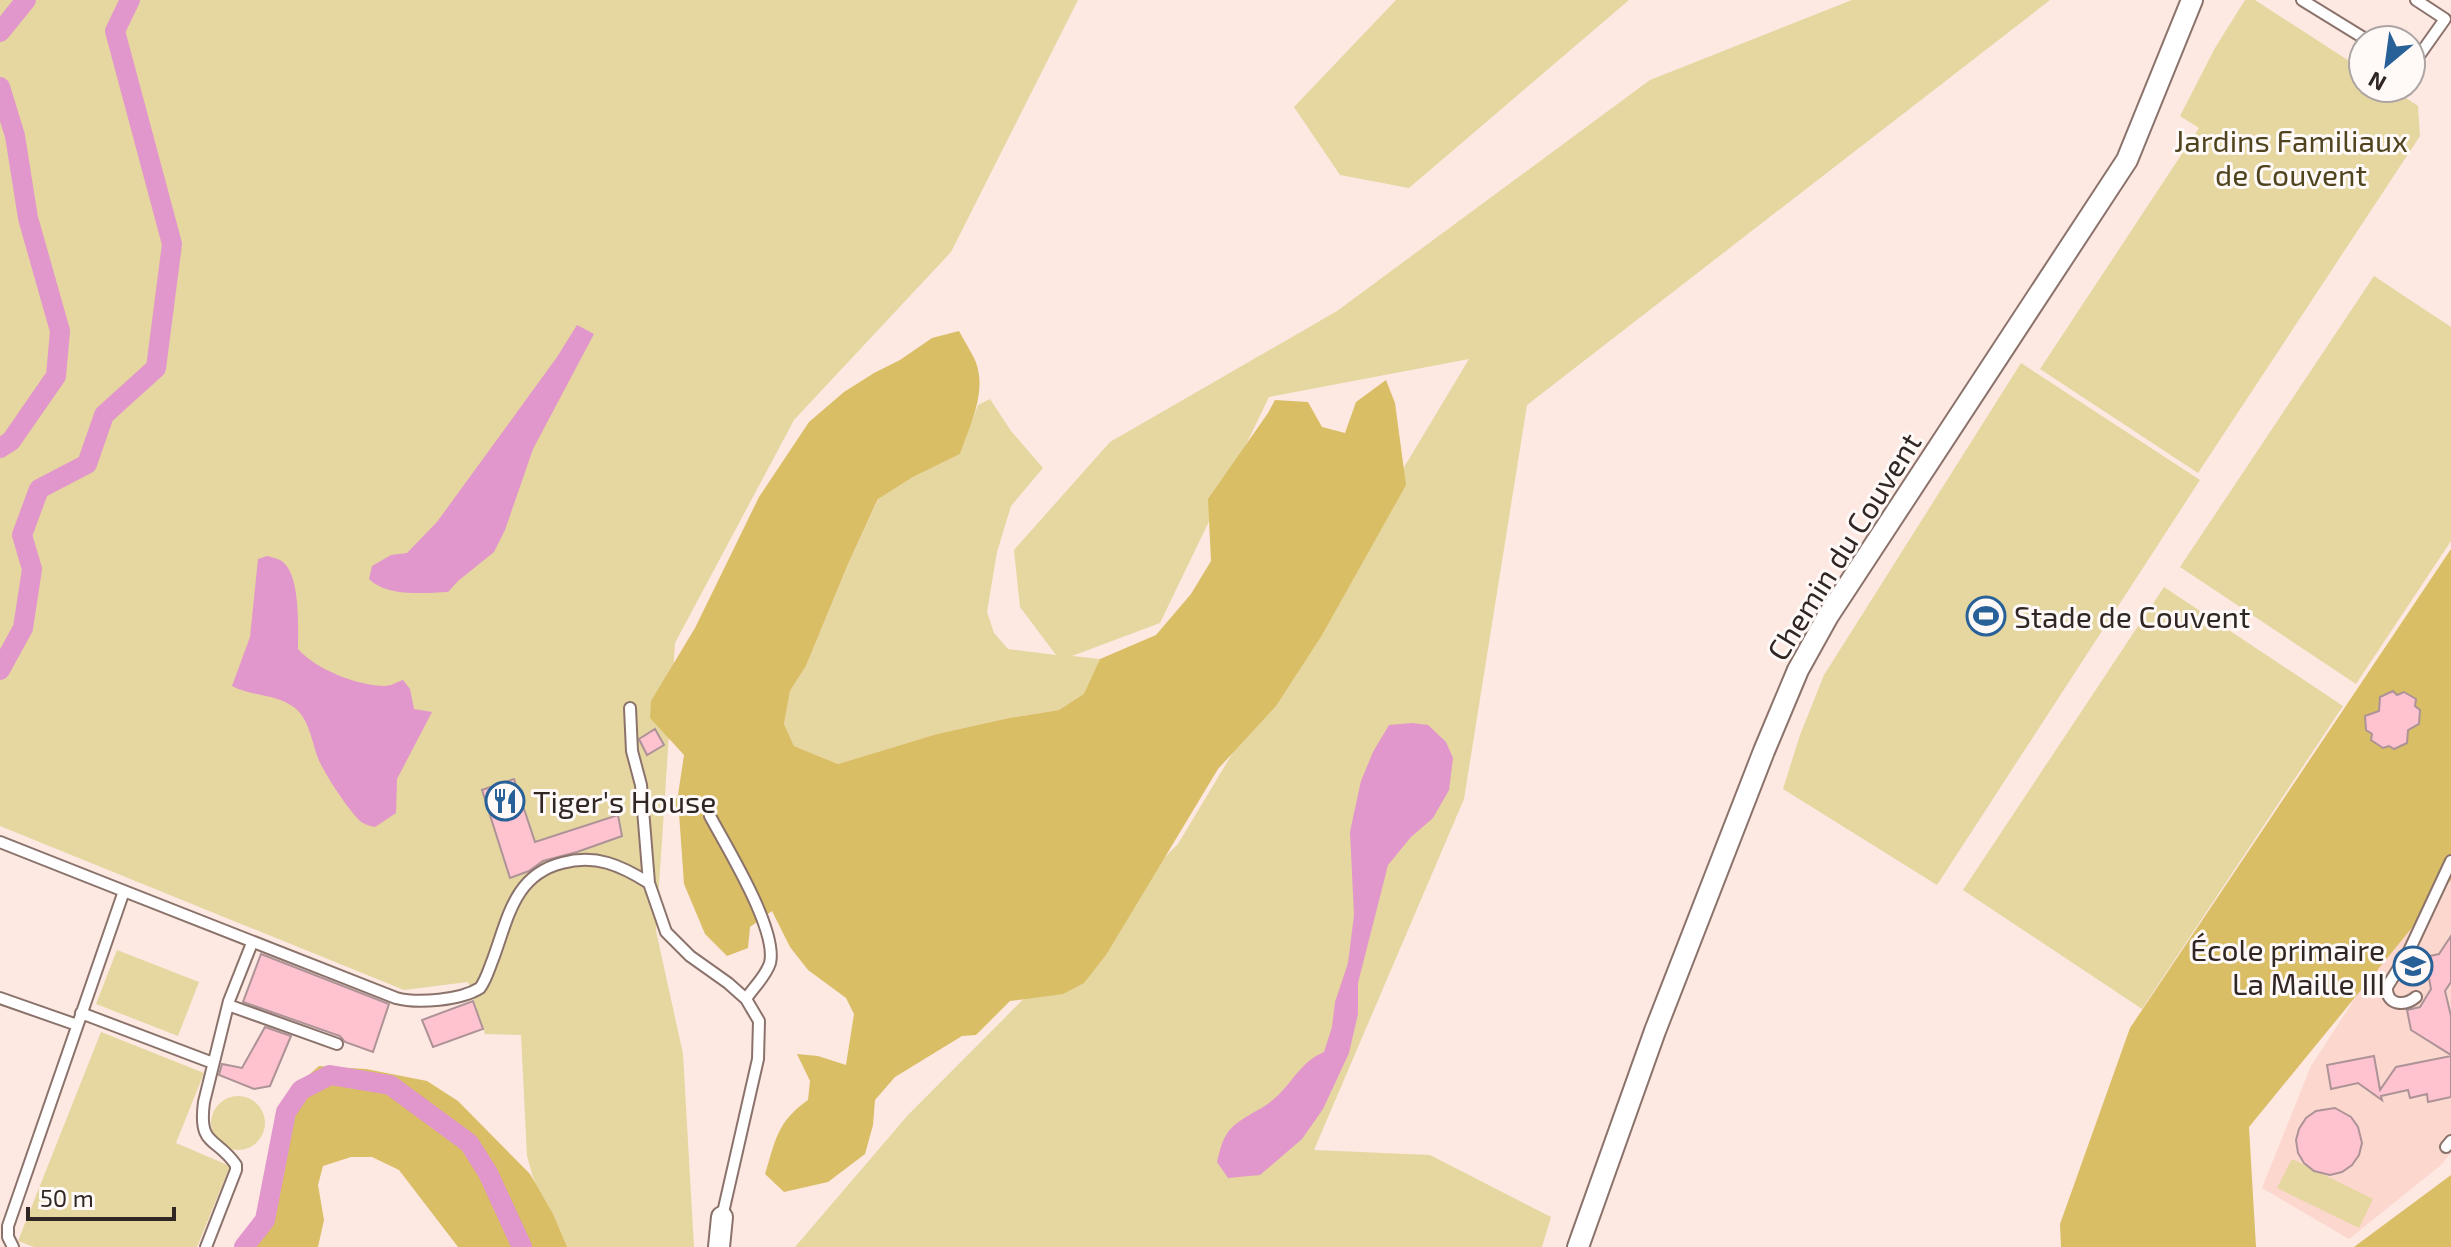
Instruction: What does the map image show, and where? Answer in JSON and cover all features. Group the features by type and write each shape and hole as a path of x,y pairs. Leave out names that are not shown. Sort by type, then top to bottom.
{"street":[{"name":"Chemin du Couvent","path":"1578,1247 1655,1031 1798,670 1828,616 2127,160 2192,0"},
{"path":"719,1247 722,1217"}],"lane":[{"path":"2302,0 2347,28"},
{"path":"2416,0 2445,19 2427,44"},
{"path":"630,708 632,751 641,785 649,883 666,932 690,956 746,999 759,1021 758,1059 722,1217"},
{"path":"710,816 757,905 772,948 769,967 746,999"},
{"path":"0,842 396,998 419,1002 472,993 480,988 516,900 524,884 534,875 554,865 590,858 626,868 649,883"},
{"path":"2416,997 2405,1004 2396,1003 2386,994 2387,987 2408,953 2449,867"},
{"path":"13,1247 8,1237 8,1226 124,891"},
{"path":"206,1247 236,1170 234,1160 210,1142 203,1131 204,1102 228,1005 252,943"},
{"path":"0,998 77,1025"},
{"path":"228,1005 337,1044"},
{"path":"81,1013 213,1063"}],"shaded area":[{"path":"577,325 594,334 533,449 505,530 494,552 448,592 396,591 369,579 372,566 391,555 407,553 437,522"},
{"path":"959,331 975,360 980,384 976,408 960,454 913,477 878,499 806,666 790,691 784,724 794,746 838,764 937,734 1059,710 1084,694 1100,659 1156,635 1191,594 1211,561 1208,499 1275,400 1308,402 1322,427 1345,433 1356,402 1386,380 1395,403 1406,485 1322,635 1276,706 1218,769 1106,955 1084,983 1063,994 1010,1001 976,1035 962,1036 895,1077 875,1100 873,1125 865,1154 828,1182 784,1192 765,1174 784,1124 808,1100 810,1081 797,1054 818,1056 846,1065 854,1014 846,998 808,970 790,947 772,911 750,927 748,948 727,956 705,934 684,884 679,813 674,803 684,755 650,718 651,701 695,628 759,497 809,422 844,392 874,373 932,338"},
{"path":"2451,549 2451,880 2249,1127 2256,1247 2061,1247 2060,1224 2130,1028"},
{"path":"267,556 280,560 292,576 297,601 298,649 326,669 362,683 385,686 403,680 410,689 414,709 432,712 397,779 396,813 375,827 358,819 338,793 321,764 307,724 295,708 280,700 232,686 250,637 258,559"},
{"path":"1389,725 1428,725 1446,742 1453,758 1449,790 1433,818 1411,837 1388,865 1358,983 1358,1014 1349,1053 1323,1109 1302,1139 1260,1175 1228,1178 1217,1162 1229,1131 1269,1103 1301,1068 1324,1052 1348,963 1354,915 1350,832 1361,781"},
{"name":"École primaire La Maille III","path":"2451,851 2451,1153 2441,1165 2349,1239 2262,1188 2311,1066"},
{"path":"319,1066 366,1069 427,1081 458,1101 530,1174 553,1214 567,1247 458,1247 399,1170 372,1157 351,1157 323,1166 318,1185 324,1220 318,1247 252,1247 270,1221 284,1100"},
{"path":"2451,1175 2451,1247 2354,1247"}],"green space":[{"path":"0,0 1078,0 951,252 794,420 675,643 656,931 683,1054 694,1247 553,1247 527,1156 521,1035 485,1034 468,982 404,990 0,826"},
{"path":"1396,0 1629,0 1409,188 1340,175 1294,107"},
{"path":"1852,0 2050,0 1527,405 1464,799 1314,1150 1430,1155 1551,1217 1542,1247 795,1247 908,1115 1178,844 1469,359 1269,397 1160,623 1072,656 1100,659 1085,694 1059,710 937,734 838,764 794,746 784,724 790,691 806,666 879,498 960,454 978,405 990,399 1011,431 1043,468 1011,506 997,552 987,612 994,633 1008,649 1056,655 1020,607 1014,550 1110,442 1337,311 1650,80"},
{"name":"Jardins Familiaux de Couvent","path":"2245,0 2255,0 2347,60 2347,104 2418,106 2420,136 2198,473 2040,369 2199,128 2180,116 2215,48"},
{"name":"Stade de Couvent","path":"2374,276 2451,327 2451,541 2356,684 2180,567"},
{"name":"Stade de Couvent","path":"2021,363 2200,480 1937,885 1783,789 1824,675"},
{"name":"Stade de Couvent","path":"2164,587 2343,706 2142,1009 1963,890"},
{"path":"117,950 199,982 178,1036 96,1004"},
{"path":"101,1032 204,1073 176,1143 230,1166 197,1247 34,1247 18,1241"},
{"path":"238,1096 257,1104 265,1123 257,1142 238,1150 219,1142 211,1123 219,1104"},
{"path":"2292,1159 2373,1199 2359,1228 2277,1188"}],"building":[{"path":"2393,691 2397,695 2404,692 2416,699 2415,706 2420,710 2419,724 2408,730 2407,743 2394,749 2389,746 2383,748 2371,740 2372,734 2366,730 2365,716 2379,711 2380,697"},
{"path":"655,729 664,745 647,755 639,739"},
{"path":"514,779 535,842 618,815 622,836 543,861 529,871 510,878 482,790"},
{"path":"2451,936 2451,982 2445,991 2451,1016 2451,1055 2411,1030 2407,1010 2420,1007 2431,989 2425,957 2439,954"},
{"path":"261,954 389,1004 373,1052 345,1042 340,1036 243,1002"},
{"path":"473,1001 483,1029 433,1047 422,1020"},
{"path":"265,1027 291,1036 270,1086 254,1089 219,1075 222,1064 242,1068"},
{"path":"2374,1056 2380,1090 2396,1067 2451,1056 2451,1097 2428,1102 2427,1094 2410,1098 2408,1090 2381,1096 2382,1100 2358,1083 2331,1089 2327,1065"},
{"path":"2335,1108 2351,1117 2358,1127 2362,1143 2352,1165 2330,1175 2314,1171 2304,1163 2296,1140 2306,1118 2316,1111"}],"waterway":[{"path":"0,32 26,0"},
{"path":"0,670 23,628 32,569 22,535 39,489 87,464 104,415 156,368 172,244 115,31 130,0"},
{"path":"0,87 15,136 28,218 60,331 56,376 11,441 0,448"},
{"path":"244,1247 265,1220 286,1112 301,1090 330,1075 390,1085 469,1143 488,1173 522,1247"}],"place":[{"name":"Stade de Couvent","path":"1986,616"},
{"name":"Tiger's House","path":"505,801"},
{"name":"École primaire La Maille III","path":"2413,966"}]}
